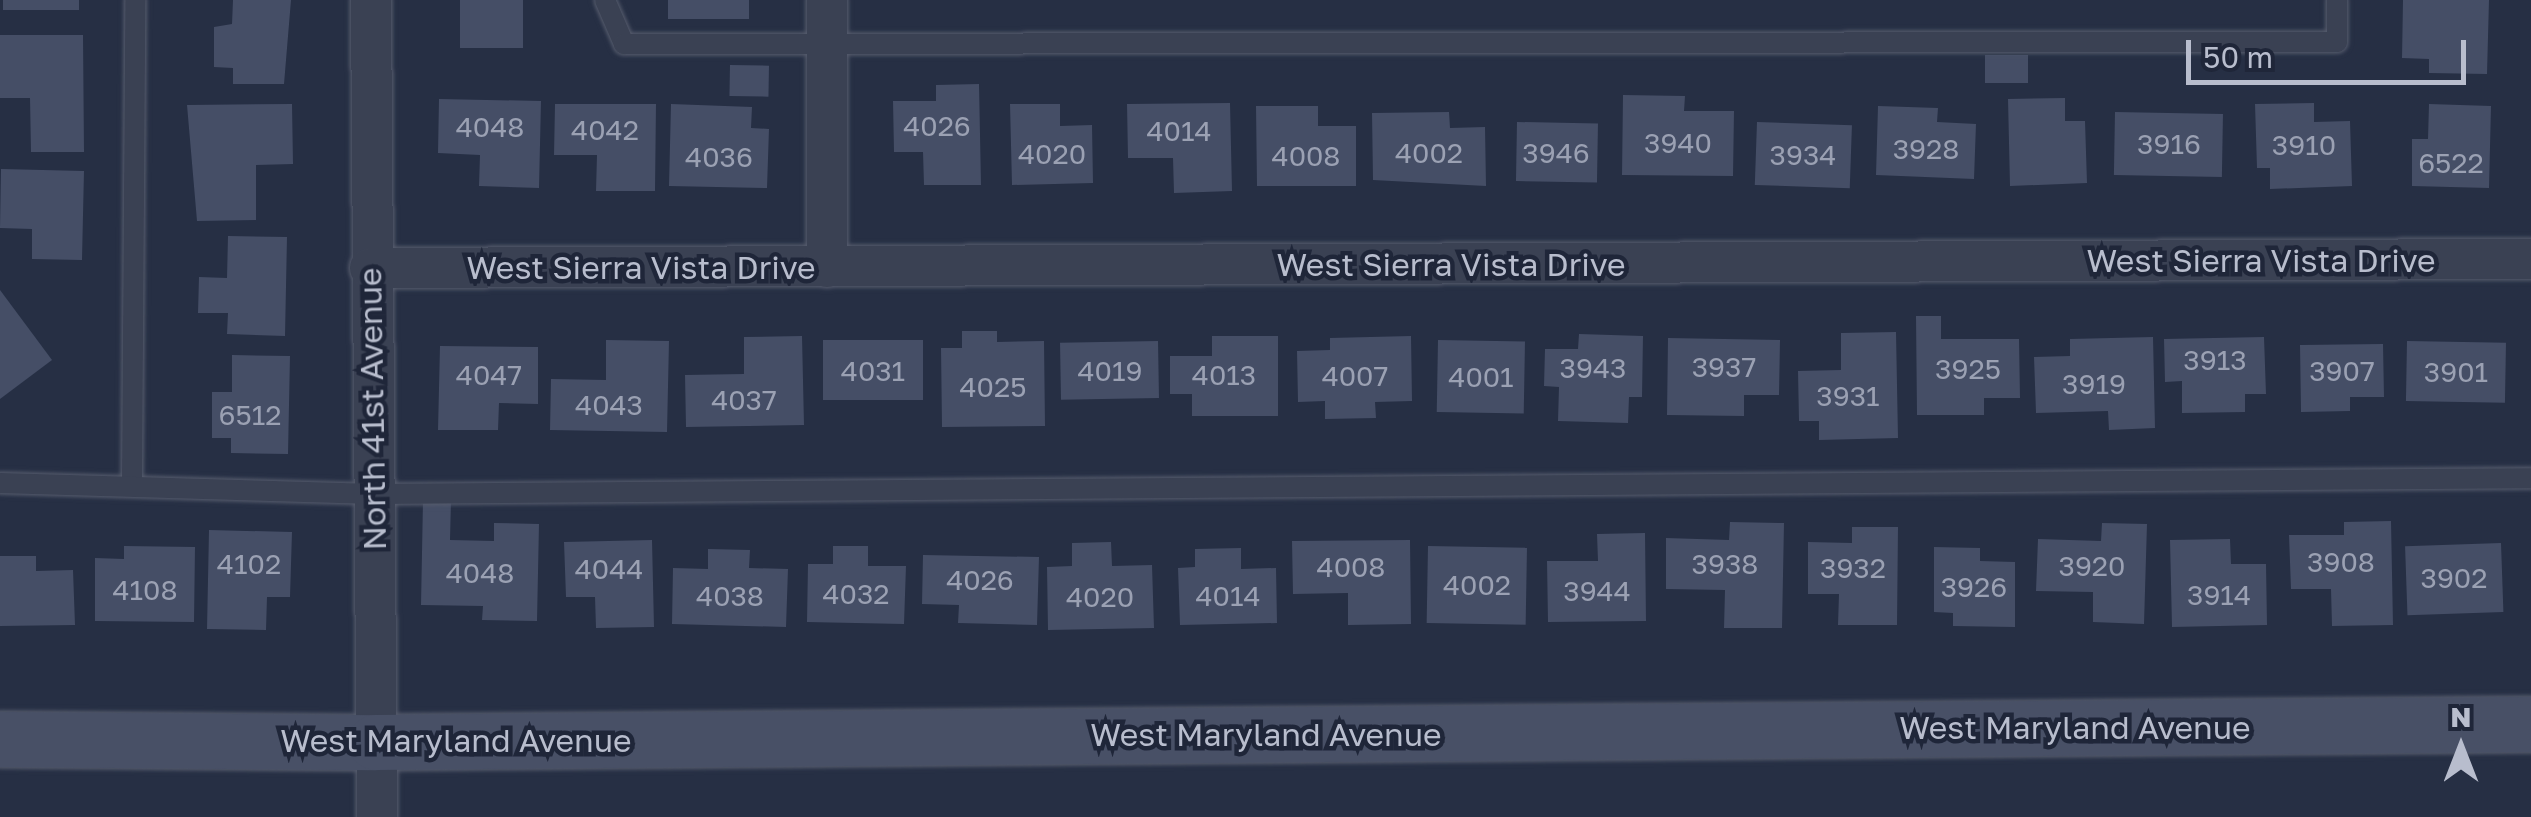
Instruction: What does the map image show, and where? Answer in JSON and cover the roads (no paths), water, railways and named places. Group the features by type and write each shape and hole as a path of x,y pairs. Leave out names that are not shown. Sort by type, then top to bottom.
{"street":[{"name":"North 41st Avenue","path":"371,0 377,817"},
{"path":"827,0 828,267"},
{"name":"West Sierra Vista Drive","path":"370,268 2531,259"},
{"name":"West Maryland Avenue","path":"0,739 376,742 2531,724"}],"lane":[{"path":"132,482 135,0"},
{"path":"604,0 624,44 2337,42 2338,0"},
{"path":"0,483 132,482 374,494 2531,478"}]}
